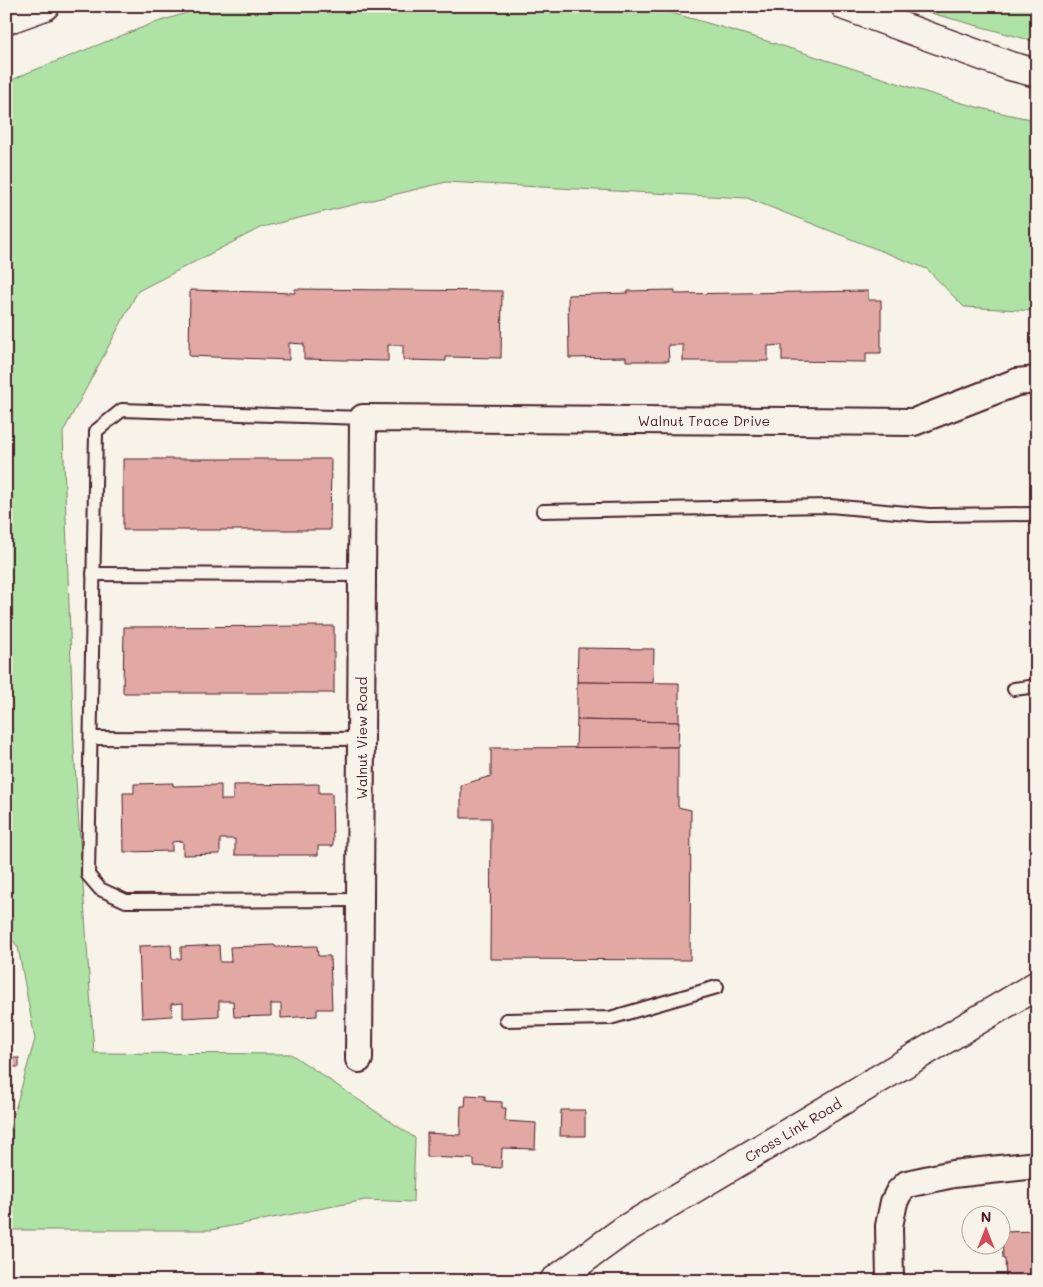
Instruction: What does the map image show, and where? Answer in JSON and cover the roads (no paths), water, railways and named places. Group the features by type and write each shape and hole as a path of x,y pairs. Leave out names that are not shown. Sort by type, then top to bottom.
{"main road":[{"path":"6,20 46,6"},
{"path":"845,6 1010,66 1037,73"},
{"name":"Cross Link Road","path":"554,1281 624,1230 1037,985"}],"street":[{"name":"Walnut Trace Drive","path":"363,418 914,422 1017,382 1037,380"},
{"name":"Walnut View Road","path":"359,1059 363,418"},
{"path":"890,1281 889,1226 894,1202 899,1192 907,1184 953,1174 1037,1165"}],"lane":[{"path":"360,900 126,901 100,889 88,875 96,431 122,410 363,418"},
{"path":"543,511 830,506 929,515 1037,514"},
{"path":"93,574 362,575"},
{"path":"1014,688 1037,686"},
{"path":"90,738 361,739"},
{"path":"506,1020 610,1018 717,987"}]}
